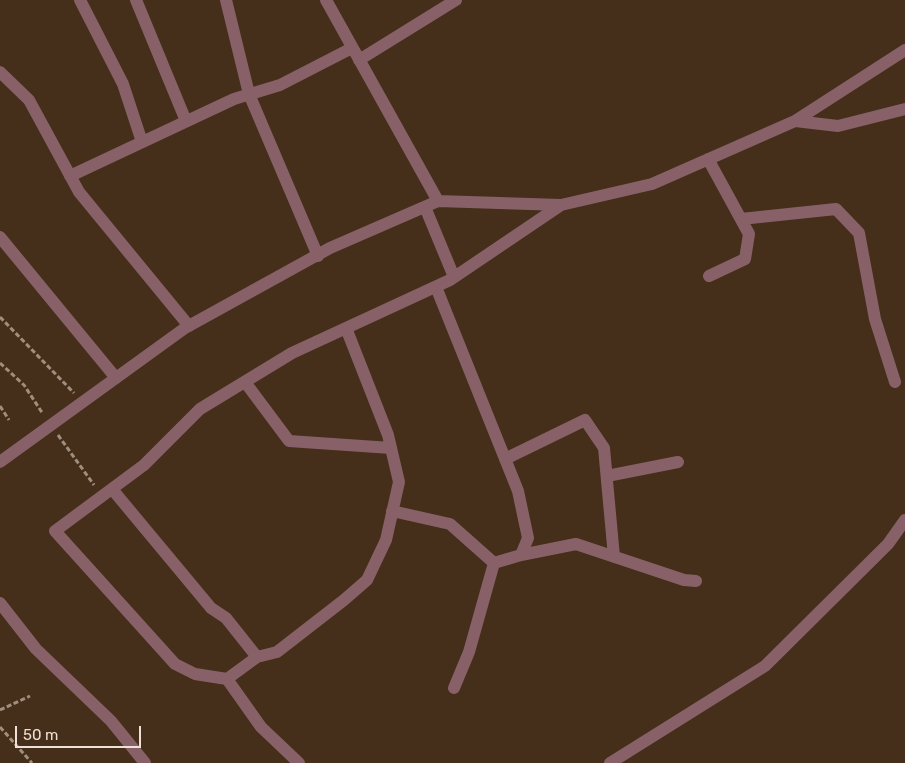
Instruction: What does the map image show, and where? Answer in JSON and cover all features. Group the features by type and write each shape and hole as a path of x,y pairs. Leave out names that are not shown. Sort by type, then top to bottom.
{"street":[{"path":"80,0 123,84 142,142"},
{"path":"136,0 186,121"},
{"path":"226,0 249,94 318,256"},
{"path":"326,0 438,201"},
{"path":"359,60 456,0"},
{"path":"70,176 234,98 280,85 352,48"},
{"path":"0,462 190,326 330,248 438,201 561,204 652,184 795,121 857,83 905,50"},
{"path":"0,72 29,100 79,192 190,326"},
{"path":"795,121 838,126 905,109"},
{"path":"708,159 749,234 745,259 709,276"},
{"path":"346,328 388,435 399,482 386,540 367,580 277,652 257,657 227,679 194,674 175,664 55,531 144,465 200,409 292,353 346,328 436,287 454,278 561,204"},
{"path":"426,206 454,278"},
{"path":"741,219 836,209 859,233 875,319 895,382"},
{"path":"1,242 116,378"},
{"path":"436,287 518,491 528,538 521,555"},
{"path":"245,382 289,442 391,448"},
{"path":"505,459 585,420 604,448 614,557"},
{"path":"606,476 678,462"},
{"path":"107,492 211,608 226,618 257,657"},
{"path":"392,511 450,524 494,563"},
{"path":"610,763 765,666 888,544 905,520"},
{"path":"494,563 521,555 576,544 684,580 696,581"},
{"path":"454,688 469,652 494,563"},
{"path":"0,603 36,649 111,721 145,763"},
{"path":"227,679 261,727 298,763"}],"path":[{"path":"0,317 82,402"},
{"path":"0,364 24,385 51,426 107,492"},
{"path":"0,406 9,420"},
{"path":"0,710 30,696"},
{"path":"0,727 32,763"}]}
